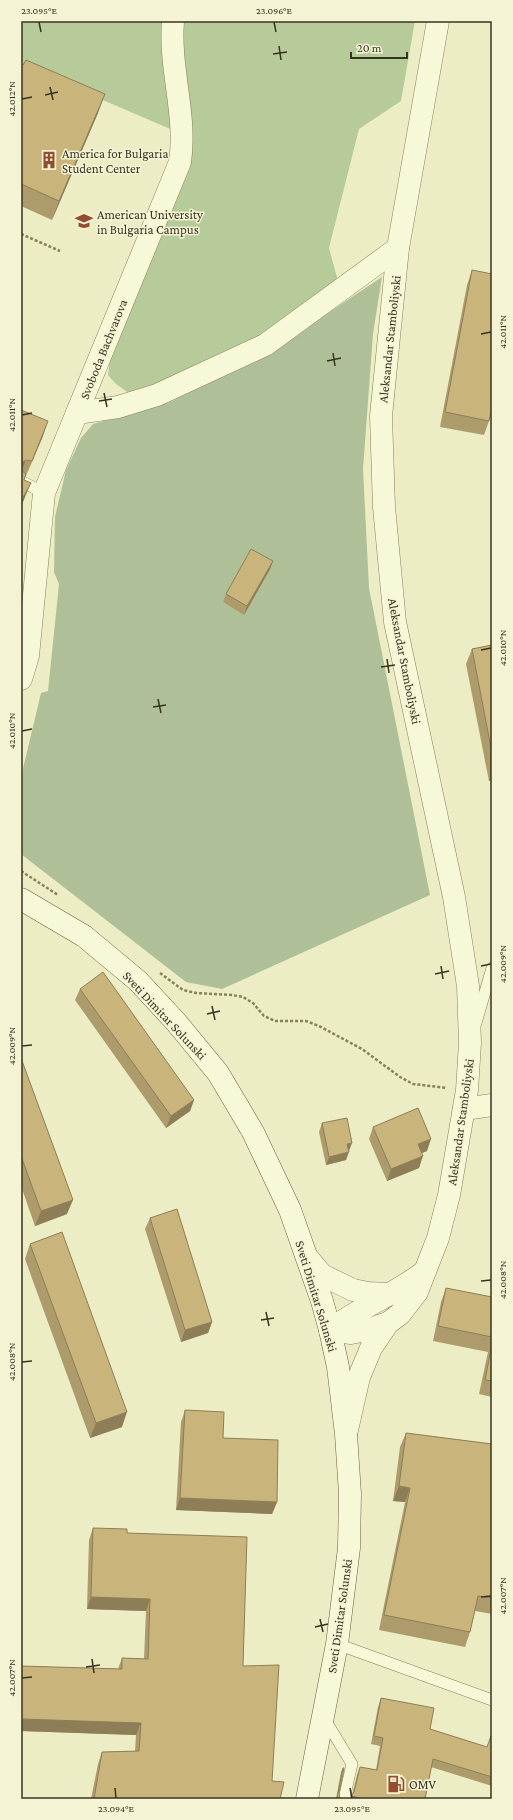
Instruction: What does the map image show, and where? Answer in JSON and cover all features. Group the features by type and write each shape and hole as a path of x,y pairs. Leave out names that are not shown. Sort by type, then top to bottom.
{"street":[{"name":"Svoboda Bachvarova","path":"21,679 44,493 180,162 183,142 182,120 172,39 173,21"},
{"name":"Aleksandar Stamboliyski","path":"388,1323 400,1314 417,1292 438,1238 449,1195 466,1100 470,1043 468,986 454,897 395,622 384,508 381,416 398,248 438,21"},
{"path":"77,413 118,407 157,395 265,345 398,248"},
{"name":"Sveti Dimitar Solunski","path":"21,900 84,936 138,981 176,1022 218,1072 253,1132 290,1210 307,1257 330,1330 338,1367 346,1434 350,1494 349,1548 337,1644 307,1799"},
{"path":"466,1100 492,1105"},
{"path":"307,1257 322,1275 353,1290 392,1294"},
{"path":"330,1330 349,1315 392,1294 425,1271"},
{"path":"330,1330 350,1333 367,1330 388,1323"},
{"path":"346,1434 359,1377 371,1348 388,1323"}],"lane":[{"path":"21,481 44,493"},
{"path":"470,1043 492,968"},
{"path":"337,1644 492,1700"},
{"path":"323,1717 352,1764 344,1799"}],"path":[{"path":"21,234 60,251"},
{"path":"21,871 60,896"},
{"path":"156,970 183,990 196,993 243,997 253,1003 264,1016 275,1021 306,1021 319,1026 362,1049 400,1077 413,1084 466,1100"}],"green space":[{"path":"23,21 166,21 175,131 21,65 21,25"},
{"path":"182,21 415,21 401,101 359,129 329,248 338,281 262,339 140,391 127,392 115,383 108,375 110,359 185,179 193,140 181,35"},
{"path":"382,277 373,334 363,469 369,588 430,895 222,989 186,982 21,854 21,777 41,693 48,691 59,584 54,572 55,517 66,470 81,438 93,424 170,402 268,353"}],"building":[{"name":"America for Bulgaria Student Center","path":"26,60 105,94 59,201 21,184 21,64 23,65"},
{"path":"472,270 492,274 492,407 489,421 445,412"},
{"path":"21,410 48,421 32,461 26,460 21,463"},
{"path":"21,470 26,474 24,480 31,483 21,501"},
{"path":"251,549 273,561 247,606 226,594"},
{"path":"492,645 492,753 472,649"},
{"path":"103,972 194,1100 171,1116 80,989"},
{"path":"21,1058 73,1200 41,1211 21,1156"},
{"path":"418,1108 431,1139 418,1144 423,1156 391,1169 373,1127"},
{"path":"347,1118 352,1143 347,1144 349,1152 329,1157 322,1123"},
{"path":"177,1209 212,1322 185,1330 150,1218"},
{"path":"62,1232 127,1412 96,1423 30,1244"},
{"path":"446,1288 492,1297 492,1337 438,1326"},
{"path":"492,1344 492,1381 485,1380"},
{"path":"185,1410 224,1412 223,1438 278,1440 277,1502 180,1498"},
{"path":"406,1433 492,1444 492,1598 478,1596 470,1632 384,1615 410,1488 399,1486"},
{"path":"93,1528 127,1529 127,1533 247,1537 243,1666 279,1665 272,1781 284,1782 280,1799 94,1799 102,1752 139,1751 141,1723 21,1719 21,1666 122,1669 122,1658 148,1659 150,1599 91,1597"},
{"path":"381,1698 434,1708 430,1729 487,1747 492,1736 492,1777 433,1759 425,1799 365,1799 351,1796 354,1792 360,1767 377,1770 383,1738 374,1736"},
{"path":"343,1768 339,1794 340,1799 337,1798"}],"place":[{"name":"America for Bulgaria Student Center","path":"49,160"},
{"name":"American University in Bulgaria Campus","path":"84,221"},
{"name":"OMV","path":"396,1784"}]}
